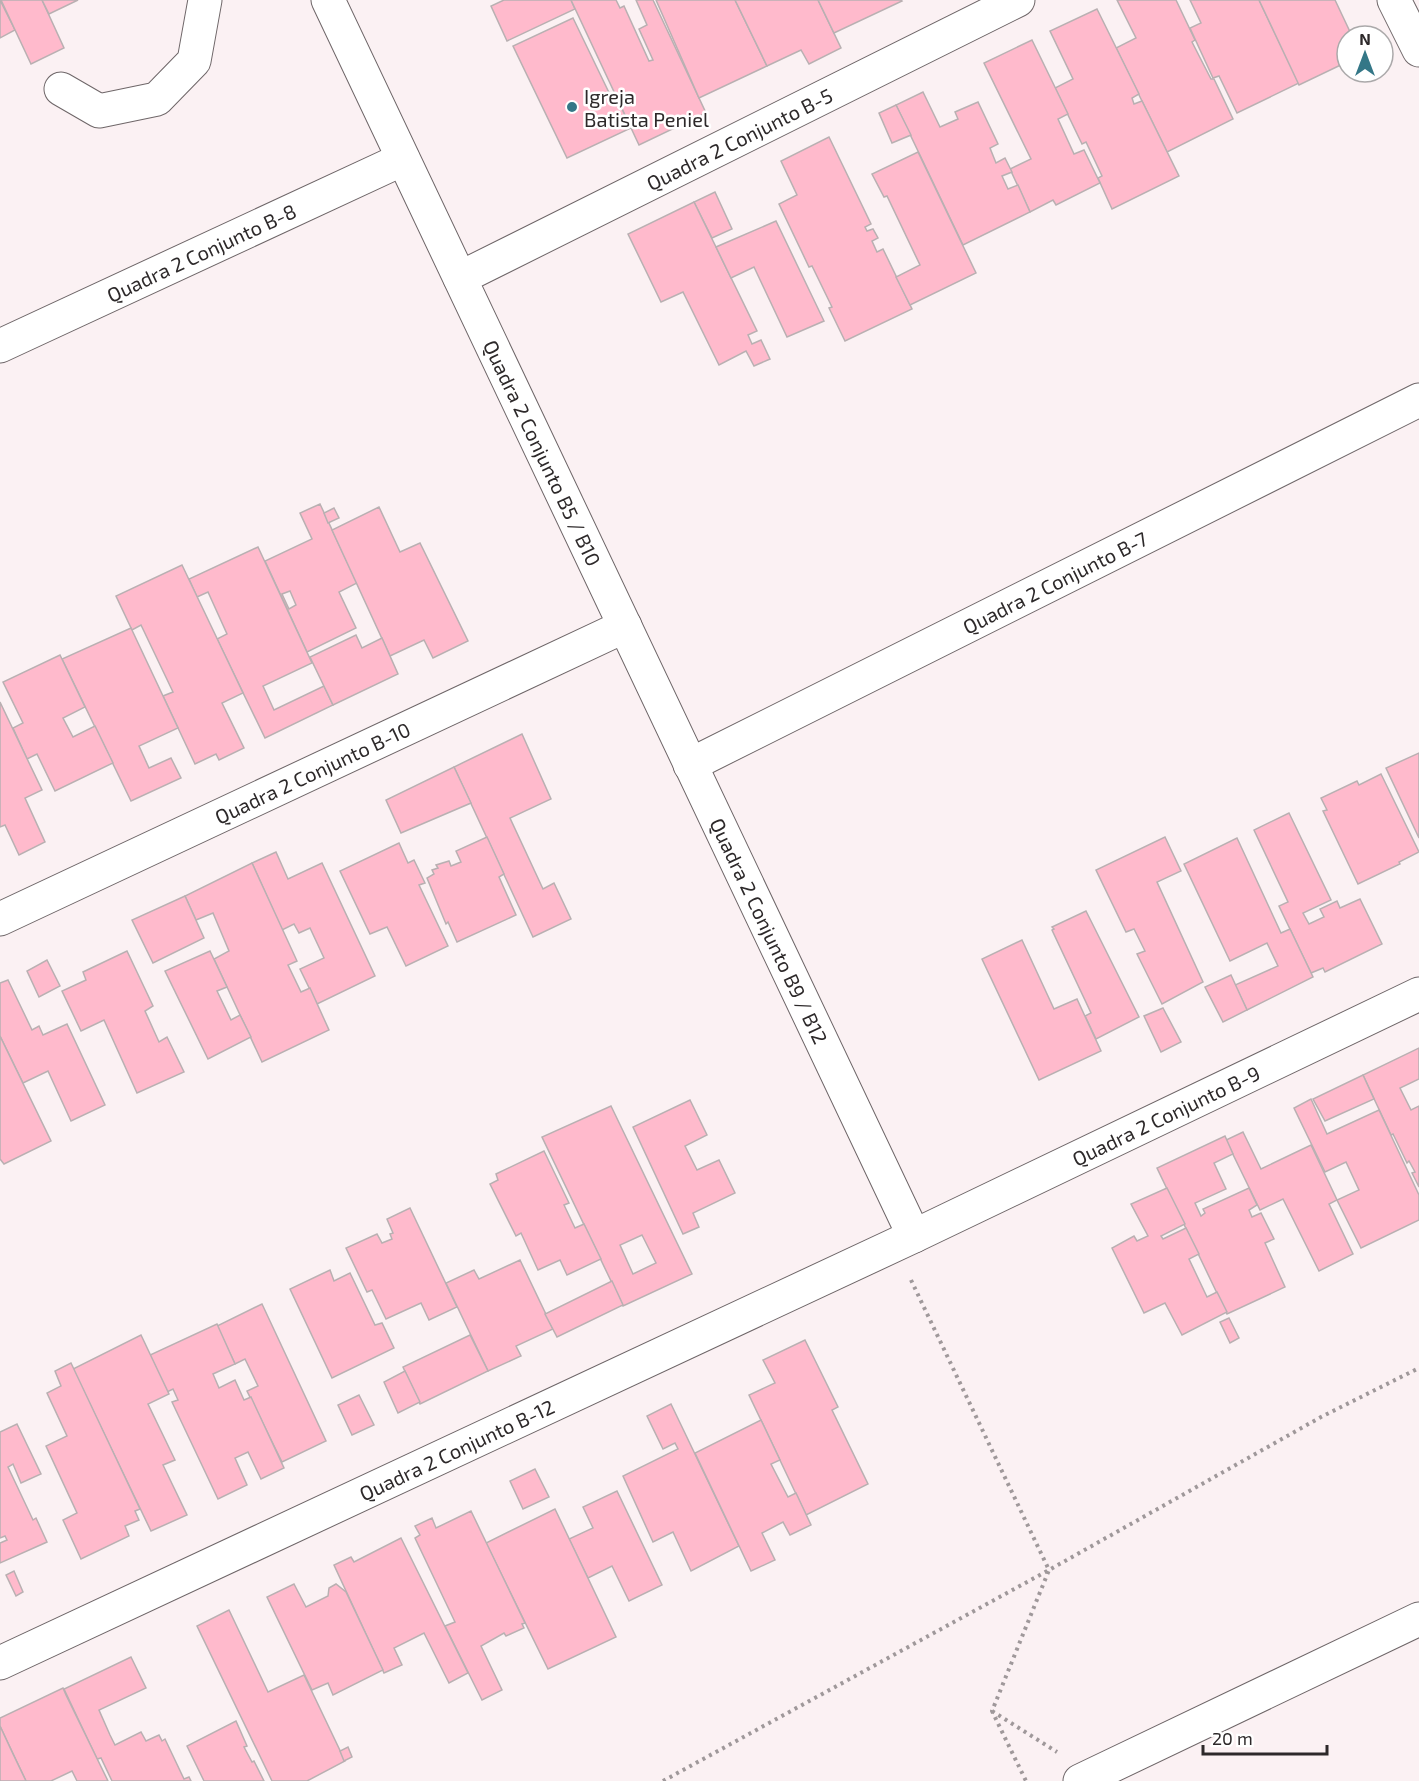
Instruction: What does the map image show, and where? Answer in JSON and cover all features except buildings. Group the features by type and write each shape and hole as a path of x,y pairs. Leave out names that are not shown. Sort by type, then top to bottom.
{"main road":[{"path":"61,89 99,111 157,99 194,61 205,0"},
{"name":"Quadra 2 Conjunto B5 / B10","path":"327,0 625,626"},
{"name":"Quadra 2 Conjunto B-5","path":"460,278 1018,0"},
{"path":"1394,0 1419,50"},
{"name":"Quadra 2 Conjunto B-8","path":"0,346 403,159"},
{"name":"Quadra 2 Conjunto B-7","path":"690,765 1419,400"},
{"name":"Quadra 2 Conjunto B9 / B12","path":"625,626 904,1241"},
{"name":"Quadra 2 Conjunto B-10","path":"0,919 625,626"},
{"name":"Quadra 2 Conjunto B-9","path":"904,1241 1419,994"},
{"name":"Quadra 2 Conjunto B-12","path":"0,1663 904,1241"},
{"path":"1087,1778 1419,1619"}],"path":[{"path":"904,1241 1049,1570 992,1711 1026,1781"},
{"path":"663,1781 1049,1570 1321,1417 1419,1368"},
{"path":"992,1711 1087,1778"}],"place":[{"name":"Igreja Batista Peniel","path":"572,107"}]}
